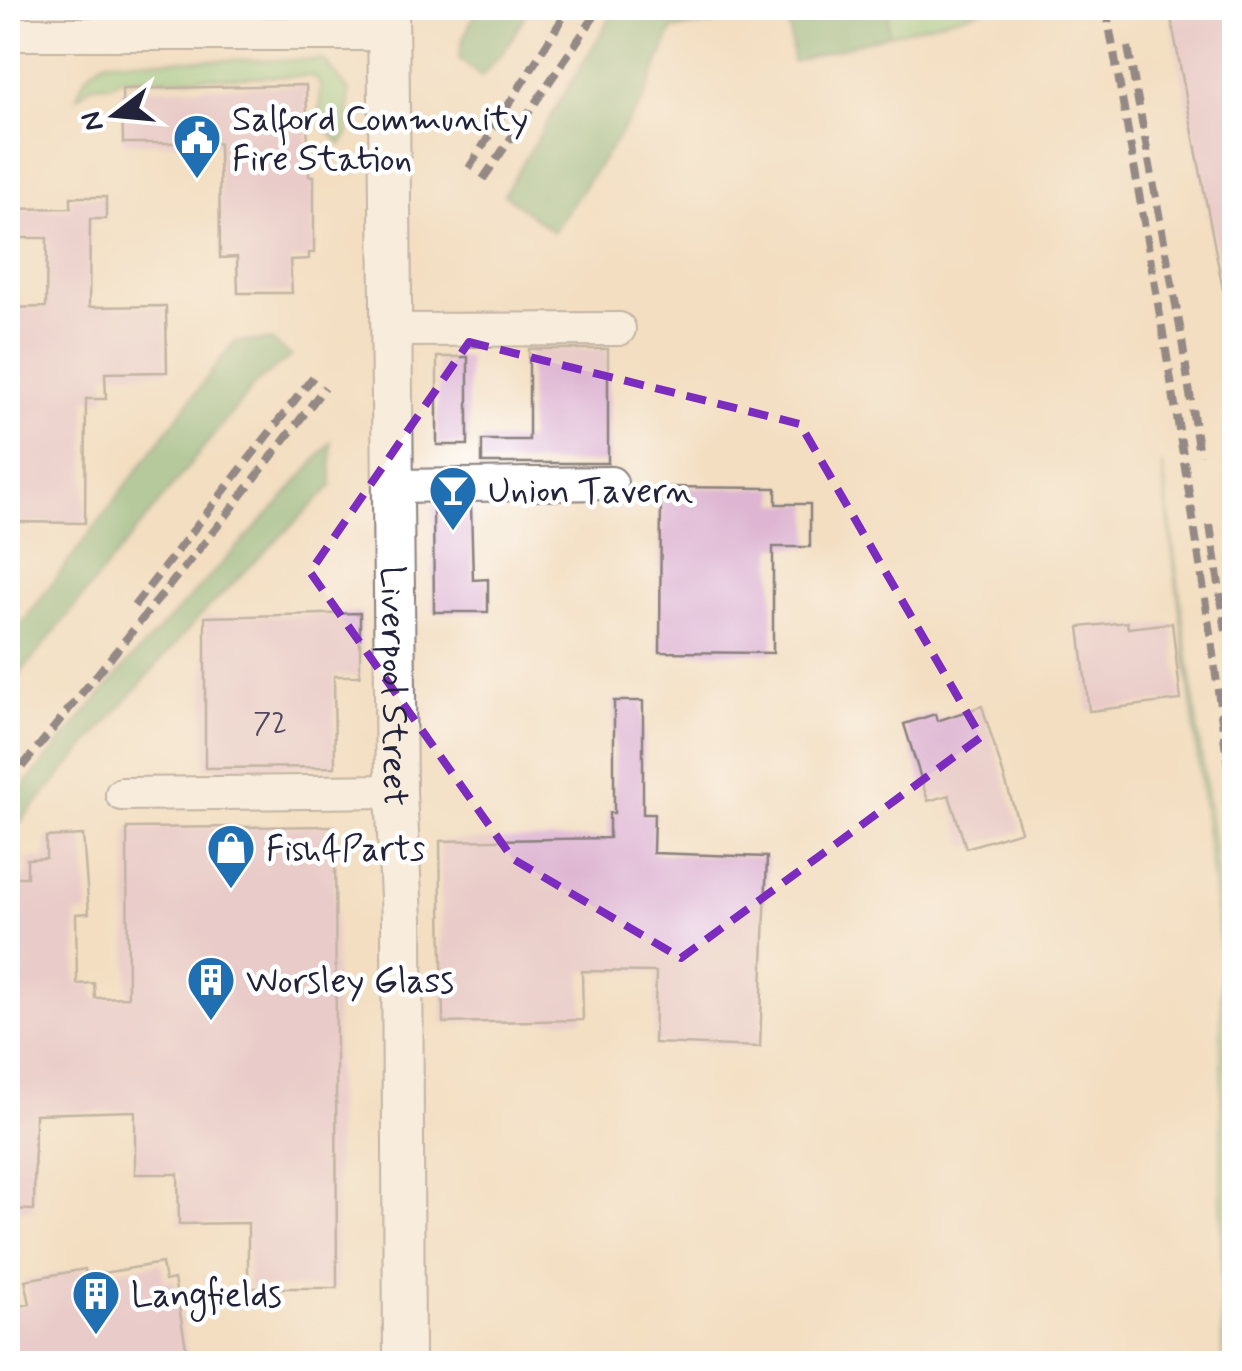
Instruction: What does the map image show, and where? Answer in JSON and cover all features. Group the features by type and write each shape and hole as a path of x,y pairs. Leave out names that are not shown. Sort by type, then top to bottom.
{"street":[{"path":"8,34 388,21"},
{"name":"Liverpool Street","path":"388,21 396,791 402,919 404,1364"},
{"path":"390,330 619,328"},
{"path":"393,486 612,483"},
{"path":"122,794 396,791"}],"highlighted area":[{"path":"469,342 800,424 981,737 681,958 513,859 310,572"}],"green space":[{"path":"478,8 529,8 507,47 481,77 459,59 463,38"},
{"path":"616,8 888,8 888,35 793,62 788,12 672,30 643,101 553,232 504,194"},
{"path":"888,8 990,8 888,35"},
{"path":"107,60 324,60 349,91 348,135 341,144 321,124 320,84 314,76 120,79 112,84 92,85 77,97 88,75"},
{"path":"271,340 291,356 256,383 8,689 8,642 234,342"},
{"path":"331,442 332,486 200,616 8,836 8,805 124,667 280,502"},
{"path":"1162,464 1228,952 1234,1040 1234,1363 1222,1363 1221,951"}],"building":[{"path":"1169,8 1234,8 1234,289 1223,290"},
{"path":"306,85 309,176 314,176 314,253 309,253 309,259 290,260 292,293 238,293 237,257 220,258 219,143 123,143 122,89"},
{"path":"71,197 106,197 106,219 90,219 89,307 166,306 167,372 105,373 106,399 86,399 85,523 8,522 8,308 46,307 47,238 8,238 8,209 71,208"},
{"path":"529,349 608,349 608,463 482,463 482,440 529,440"},
{"path":"437,357 468,357 468,445 437,445"},
{"path":"661,487 776,488 776,504 810,504 810,547 773,547 773,653 660,652"},
{"name":"Union Tavern","path":"433,505 471,505 473,580 488,579 488,612 434,612"},
{"name":"Fish4Parts","path":"360,613 360,676 334,676 335,767 205,768 205,617"},
{"path":"1127,622 1128,628 1172,623 1181,700 1089,711 1079,627"},
{"path":"614,701 643,701 643,814 654,814 653,853 767,857 760,1047 654,1043 656,972 582,971 583,1020 443,1023 440,841 609,838 609,813 614,813"},
{"path":"982,706 1021,831 966,848 949,795 928,801 904,724 935,714 937,721"},
{"path":"335,826 337,1288 248,1288 248,1223 179,1224 178,1174 135,1174 135,1111 35,1114 34,1210 8,1209 8,877 27,877 27,859 46,858 46,837 83,835 89,913 76,914 77,984 94,983 95,998 128,997 127,828"},
{"name":"Langfields","path":"162,1263 165,1281 174,1279 189,1364 8,1364 8,1308 30,1304 25,1280 85,1269 86,1276"}],"railway":[{"path":"469,168 569,8"},
{"path":"483,179 600,8"},
{"path":"1106,8 1192,512 1234,817"},
{"path":"1128,47 1180,327 1199,455"},
{"path":"134,606 313,377"},
{"path":"8,784 226,516 325,387"},
{"path":"1210,525 1227,638"}],"place":[{"name":"Salford Community Fire Station","path":"197,180"},
{"name":"Union Tavern","path":"453,532"},
{"name":"Fish4Parts","path":"231,890"},
{"name":"Worsley Glass","path":"211,1022"},
{"name":"Langfields","path":"96,1336"}]}
